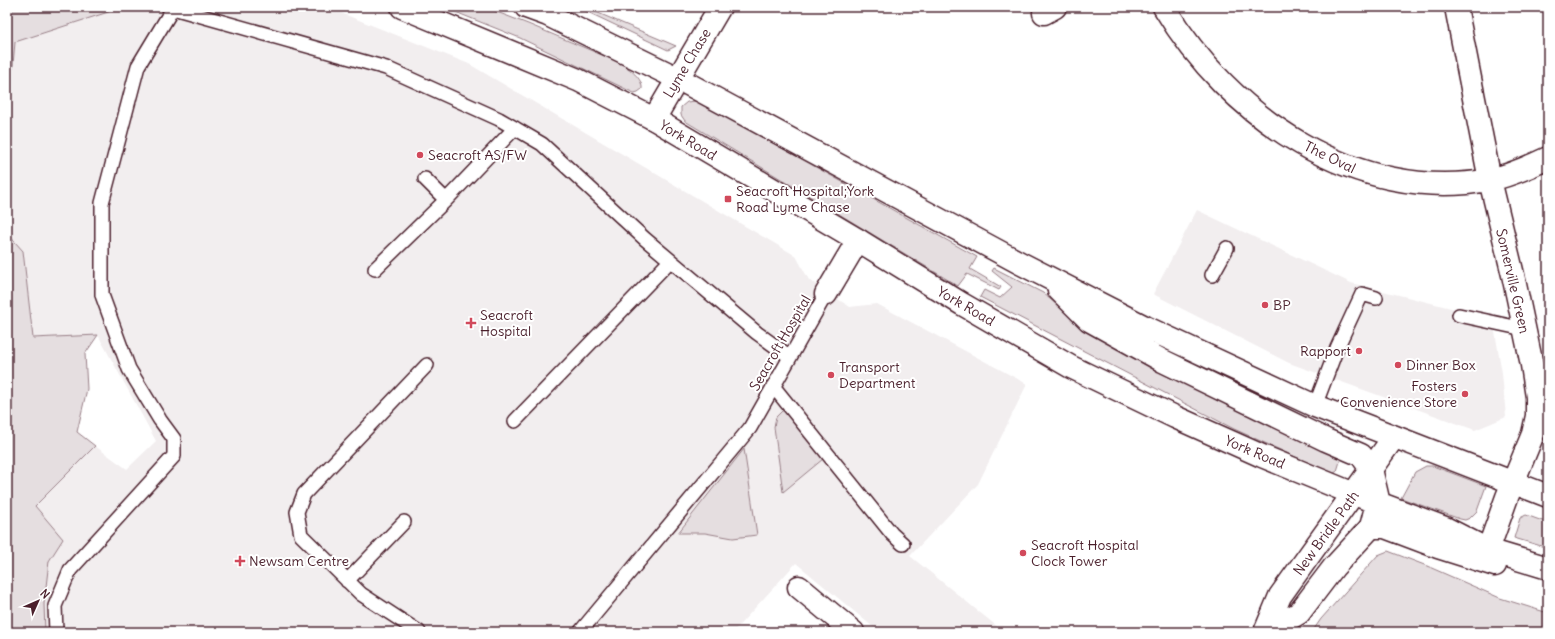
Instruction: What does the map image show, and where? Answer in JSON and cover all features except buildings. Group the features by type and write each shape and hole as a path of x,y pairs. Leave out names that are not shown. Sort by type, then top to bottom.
{"main road":[{"name":"York Road","path":"402,7 578,80 654,119 858,240 940,291 1071,367 1175,417 1262,456 1354,494 1445,528 1488,550 1546,568"},
{"path":"526,7 548,15 677,78 808,150 1145,327 1316,406 1548,496"},
{"name":"Lyme Chase","path":"654,119 720,7"},
{"name":"The Oval","path":"1164,7 1190,46 1210,70 1233,93 1257,114 1283,132 1328,158 1367,173 1407,182 1448,185 1490,180 1508,175 1548,158"},
{"name":"Somerville Green","path":"1456,7 1490,180 1532,365 1537,397 1537,416 1533,434 1488,550"},
{"path":"826,294 858,240"},
{"path":"1044,275 1089,320 1163,362 1326,440 1362,455 1371,469 1378,499 1371,527 1385,527 1438,547 1507,570 1546,568"},
{"name":"New Bridle Path","path":"1266,632 1280,596 1394,437"},
{"name":"New Bridle Path","path":"1266,632 1298,613 1334,567 1371,527"},
{"path":"799,587 853,632"}],"lane":[{"path":"56,632 55,606 70,570 174,456 174,439 160,420 129,369 102,295 102,203 138,66 173,8 386,68 499,119 515,128 542,144 670,261 757,334 790,357"},
{"path":"375,269 446,200 515,128"},
{"path":"424,179 446,200"},
{"path":"1212,275 1227,248"},
{"path":"515,422 670,261"},
{"name":"Seacroft Hospital","path":"580,632 750,428 826,294"},
{"path":"1316,406 1337,348 1362,294 1376,298"},
{"path":"1459,315 1524,329"},
{"path":"418,632 360,594 301,535 297,512 304,494 427,365"},
{"path":"773,386 892,534 904,544"},
{"path":"347,581 404,522"}],"shaded area":[{"path":"7,7 124,7 15,42 7,133"},
{"name":"Seacroft Hospital","path":"124,7 326,7 469,64 796,256 809,280 850,307 877,304 1027,384 978,484 910,556 1004,632 879,632 796,563 733,632 35,632 35,507 95,446 127,469 156,441 98,335 33,338 23,251 7,233 7,133 15,42"},
{"path":"443,7 484,7 528,24 621,63 638,78 642,85 642,89 634,93 520,38"},
{"path":"577,7 584,7 676,46 668,50"},
{"path":"695,101 977,257 970,269 1001,287 999,290 967,274 958,286 685,121 681,115 681,107 687,102"},
{"path":"1197,210 1351,283 1491,318 1502,373 1506,417 1475,430 1289,363 1153,294"},
{"path":"7,233 23,251 33,338 98,335 85,354 87,389 77,432 95,446 35,506 63,539 49,561 44,604 45,632 15,632 7,626"},
{"path":"994,268 1043,293 1086,330 1279,429 1338,453 1341,458 1337,471 1333,474 1234,429 980,297 984,290 1000,298 1012,287 992,271"},
{"path":"787,410 823,459 783,492 774,427 776,417 782,411"},
{"path":"744,449 757,535 733,538 705,533 678,533"},
{"path":"1426,466 1433,466 1486,486 1477,511 1470,518 1465,520 1460,519 1401,498 1415,472"},
{"path":"1526,515 1548,523 1548,548 1514,538 1520,518"},
{"path":"1388,551 1427,566 1500,598 1548,613 1548,632 1312,632 1321,619 1378,555"}],"place":[{"name":"Seacroft AS/FW","path":"420,155"},
{"name":"Seacroft Hospital;York Road Lyme Chase","path":"728,199"},
{"name":"BP","path":"1265,305"},
{"name":"Seacroft Hospital","path":"471,323"},
{"name":"Rapport","path":"1359,351"},
{"name":"Dinner Box","path":"1398,365"},
{"name":"Transport Department","path":"831,375"},
{"name":"Fosters Convenience Store","path":"1465,394"},
{"name":"Seacroft Hospital Clock Tower","path":"1023,553"},
{"name":"Newsam Centre","path":"240,561"}]}
